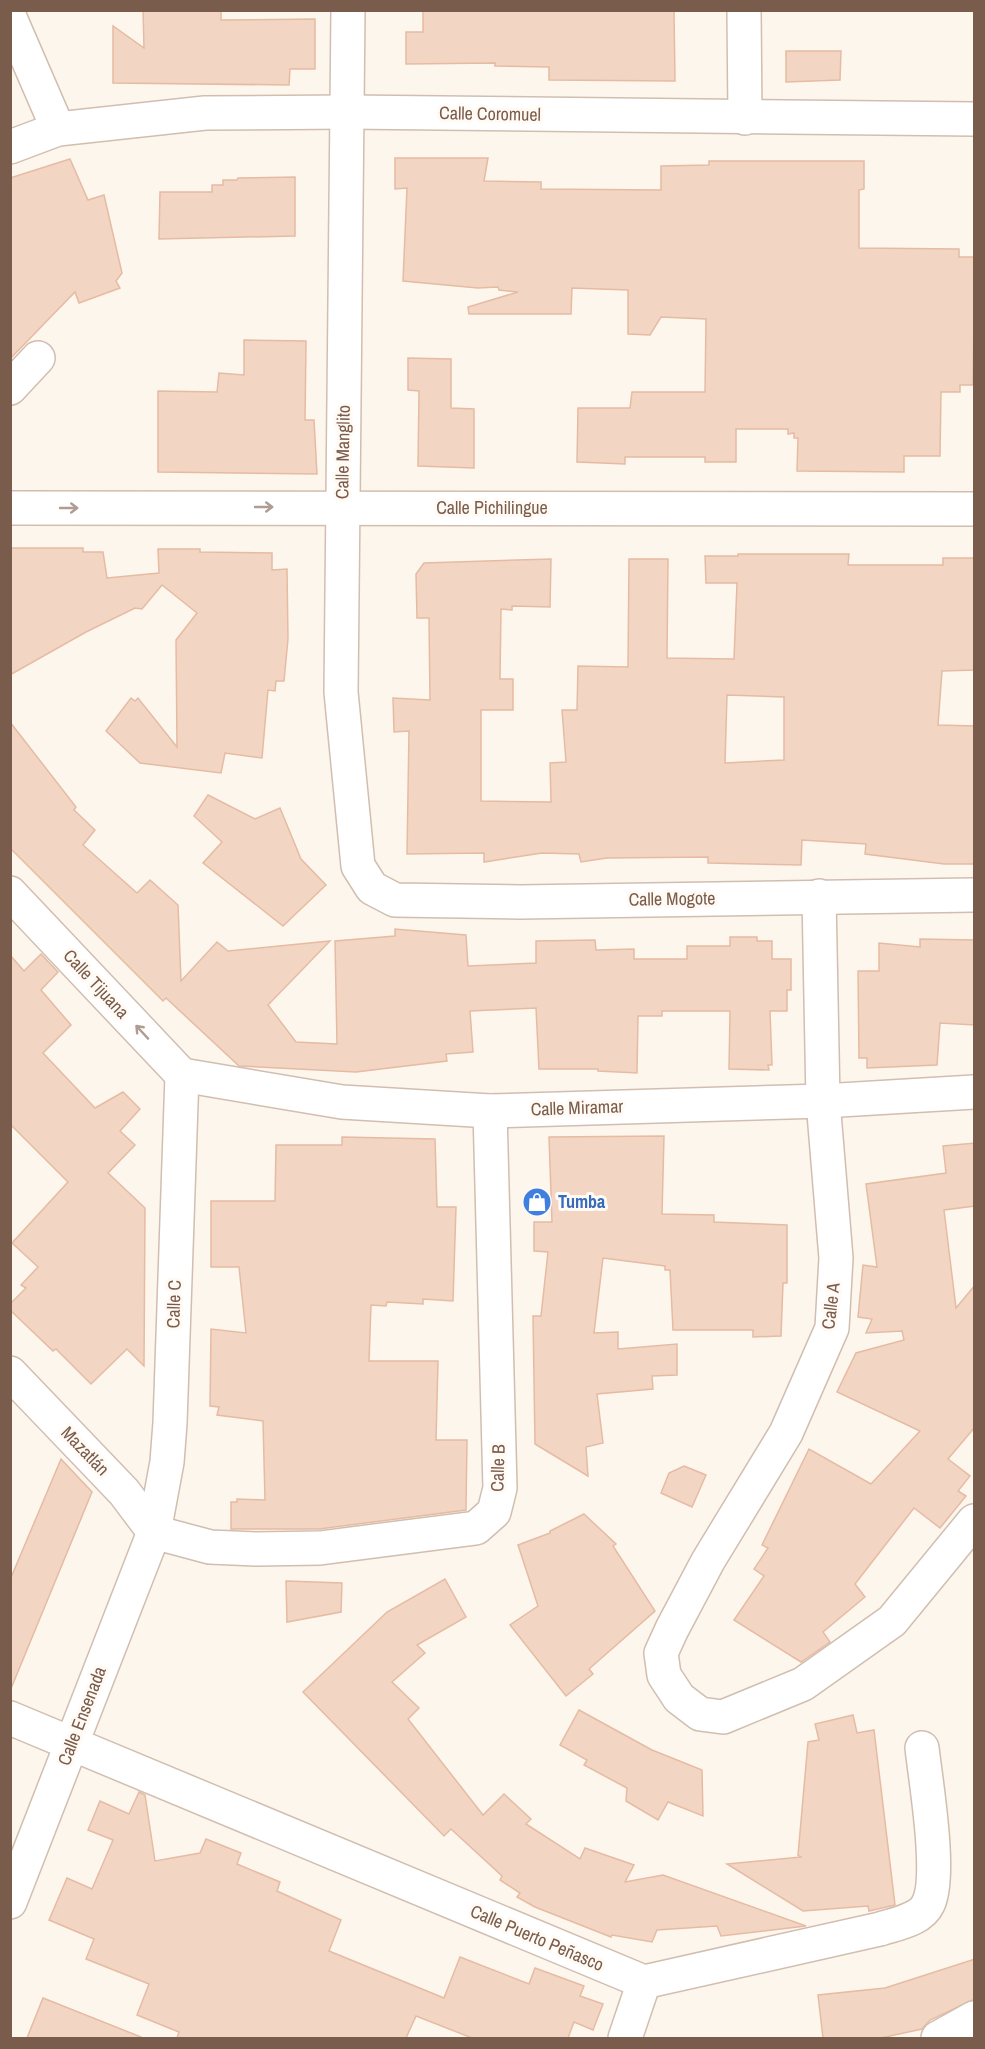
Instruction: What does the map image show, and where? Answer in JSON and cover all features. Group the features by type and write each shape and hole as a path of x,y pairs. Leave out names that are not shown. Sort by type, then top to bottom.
{"street":[{"name":"Calle Manglito","path":"348,10 341,692 358,866 372,888"},
{"path":"744,10 745,118"},
{"path":"10,18 58,129"},
{"name":"Calle Coromuel","path":"10,147 58,129 205,113 348,112 745,118 975,118"},
{"path":"10,388 38,358"},
{"name":"Calle Pichilingue","path":"10,508 975,509"},
{"name":"Calle Mogote","path":"372,888 395,900 519,902 975,895"},
{"name":"Calle Tijuana","path":"10,893 182,1075"},
{"name":"Calle A","path":"819,896 823,1101 836,1258 832,1328 786,1433 708,1561 672,1629 662,1653 664,1675 679,1698 700,1714 723,1717 803,1684 892,1621 975,1521"},
{"name":"Calle Miramar","path":"182,1075 342,1102 490,1111 823,1101 975,1092"},
{"name":"Calle C","path":"154,1532 166,1471 170,1423 182,1075"},
{"name":"Calle B","path":"154,1532 210,1547 320,1548 476,1528 494,1512 500,1488 490,1111"},
{"name":"Mazatlán","path":"10,1373 124,1492 154,1532"},
{"name":"Calle Ensenada","path":"10,1902 154,1532"},
{"name":"Calle Puerto Peñasco","path":"10,1718 644,1982"},
{"path":"625,2038 644,1982 880,1929 911,1919 928,1905 934,1877 922,1748"},
{"path":"938,2038 975,2018"}],"building":[{"path":"143,10 221,10 221,20 315,19 315,69 290,69 289,85 113,83 113,26 144,48"},
{"path":"423,10 674,10 675,81 549,80 549,67 495,66 495,63 406,64 406,32 423,32"},
{"path":"786,51 841,51 840,80 786,82"},
{"path":"395,158 488,158 484,181 541,182 541,189 661,190 661,166 709,165 709,161 864,161 864,189 859,190 859,248 959,249 959,257 975,257 973,385 960,385 960,392 941,392 940,456 904,456 904,472 797,471 798,438 794,438 794,433 788,434 788,429 736,429 736,462 705,462 705,457 625,457 625,464 577,462 578,408 630,408 632,392 705,392 706,319 661,317 650,335 628,334 628,290 572,288 571,314 469,314 468,307 518,292 499,290 498,287 478,288 403,281 407,188 395,189"},
{"path":"70,159 88,200 104,195 122,273 116,281 120,288 79,303 75,292 10,359 10,178"},
{"path":"295,177 295,236 159,239 160,192 212,192 212,185 223,185 223,180"},
{"path":"244,340 306,341 305,420 314,420 317,474 158,472 158,391 217,392 219,373 244,375"},
{"path":"408,358 451,359 451,408 474,409 474,468 418,466 419,391 408,390"},
{"path":"10,548 83,548 83,552 103,552 107,578 159,573 158,549 272,553 272,570 287,569 288,639 284,681 276,681 275,691 268,690 262,758 225,753 221,773 140,763 106,731 131,698 135,701 138,698 177,747 176,640 197,613 162,585 142,609 135,608 86,632 10,675"},
{"path":"738,554 849,554 848,565 943,565 943,558 975,558 975,670 942,671 938,725 975,726 975,864 944,864 865,854 866,844 802,840 801,865 708,863 708,857 607,858 581,862 579,854 542,853 484,862 484,853 407,854 409,731 394,732 393,698 430,700 429,618 417,618 416,574 424,563 551,559 550,607 512,606 512,610 501,609 500,679 513,679 513,710 481,710 481,801 551,802 550,763 566,762 562,710 577,710 578,666 628,667 629,559 668,559 667,658 734,659 737,583 706,583 705,556 738,556","holes":["727,695 784,697 784,760 725,763"]},
{"path":"10,722 76,807 74,810 95,830 83,845 137,893 150,880 178,905 181,981 217,942 228,951 330,941 268,1005 296,1042 337,1044 335,941 395,936 395,929 466,935 468,966 536,963 536,941 595,940 596,950 634,949 634,959 687,959 687,946 730,946 730,937 757,937 757,941 772,941 772,959 791,959 791,990 787,990 787,1011 770,1011 772,1065 768,1065 769,1070 729,1069 730,1011 662,1011 662,1016 638,1016 637,1073 598,1071 598,1069 539,1069 536,1008 470,1011 473,1052 446,1054 447,1061 356,1072 239,1066 166,998 163,1001 10,848"},
{"path":"208,795 255,819 280,808 301,859 326,885 283,926 203,863 222,842 194,816"},
{"path":"920,939 975,940 975,1025 940,1023 937,1065 867,1068 867,1058 859,1058 858,971 879,971 879,943 920,947"},
{"path":"41,954 58,972 41,990 71,1025 43,1053 95,1108 123,1092 140,1109 120,1131 135,1145 108,1173 145,1208 144,1366 127,1349 91,1384 56,1349 53,1351 10,1310 10,1304 26,1288 21,1285 38,1267 12,1243 68,1182 10,1124 10,955 24,971"},
{"path":"664,1136 662,1214 714,1215 714,1222 787,1225 787,1283 783,1283 781,1336 753,1337 753,1330 673,1330 670,1270 665,1270 665,1266 603,1258 594,1333 618,1332 618,1349 677,1344 677,1375 652,1376 653,1389 597,1394 603,1443 586,1447 588,1476 535,1444 533,1316 541,1316 548,1252 534,1251 534,1222 552,1222 549,1137"},
{"path":"342,1137 435,1139 437,1207 456,1207 453,1301 423,1299 423,1304 387,1302 386,1306 371,1305 369,1361 438,1361 436,1440 467,1440 466,1510 319,1529 231,1529 231,1502 237,1502 237,1499 265,1500 263,1421 217,1415 219,1407 210,1406 211,1329 246,1333 239,1267 211,1267 211,1201 275,1201 276,1145 342,1145"},
{"path":"975,1143 975,1206 944,1210 956,1308 975,1285 975,1427 948,1459 970,1476 958,1491 966,1496 940,1528 914,1508 855,1584 865,1597 823,1632 830,1642 801,1662 734,1620 764,1576 754,1569 768,1548 762,1545 809,1449 871,1484 920,1431 837,1392 856,1353 904,1340 902,1331 866,1333 872,1319 858,1317 863,1265 877,1267 866,1184 946,1173 943,1146"},
{"path":"61,1459 92,1492 10,1691 10,1580"},
{"path":"684,1466 706,1475 692,1507 661,1493 669,1473"},
{"path":"584,1514 616,1544 613,1546 655,1611 589,1669 593,1674 566,1696 510,1625 538,1606 518,1545 550,1533"},
{"path":"445,1579 466,1617 417,1645 425,1653 392,1682 419,1708 408,1719 483,1815 504,1794 531,1819 526,1824 580,1859 585,1848 634,1865 625,1882 663,1875 806,1926 721,1936 717,1926 657,1930 652,1942 612,1935 611,1937 535,1907 517,1897 520,1893 500,1880 502,1876 451,1829 444,1836 303,1692 387,1612"},
{"path":"286,1581 342,1583 341,1612 287,1622"},
{"path":"579,1710 652,1750 702,1770 703,1816 668,1802 658,1820 626,1801 627,1788 584,1765 587,1760 560,1745"},
{"path":"853,1715 857,1733 874,1730 895,1905 869,1911 868,1906 803,1911 727,1864 801,1857 798,1855 808,1742 819,1740 815,1724"},
{"path":"139,1792 145,1795 155,1861 200,1853 206,1839 241,1853 237,1864 280,1882 277,1891 341,1920 329,1951 444,1998 460,1957 529,1984 535,1968 584,1986 580,1996 603,2004 593,2030 574,2022 568,2038 472,2038 416,2016 406,2038 177,2038 179,2032 137,2015 149,1984 86,1959 94,1939 49,1920 67,1878 92,1889 113,1840 88,1830 100,1801 129,1814"},
{"path":"975,1959 975,1999 930,2020 922,2029 881,2038 823,2038 818,1995 885,1988"},
{"path":"43,1998 141,2037 141,2038 27,2038"}],"place":[{"name":"Tumba","path":"537,1202"}]}
